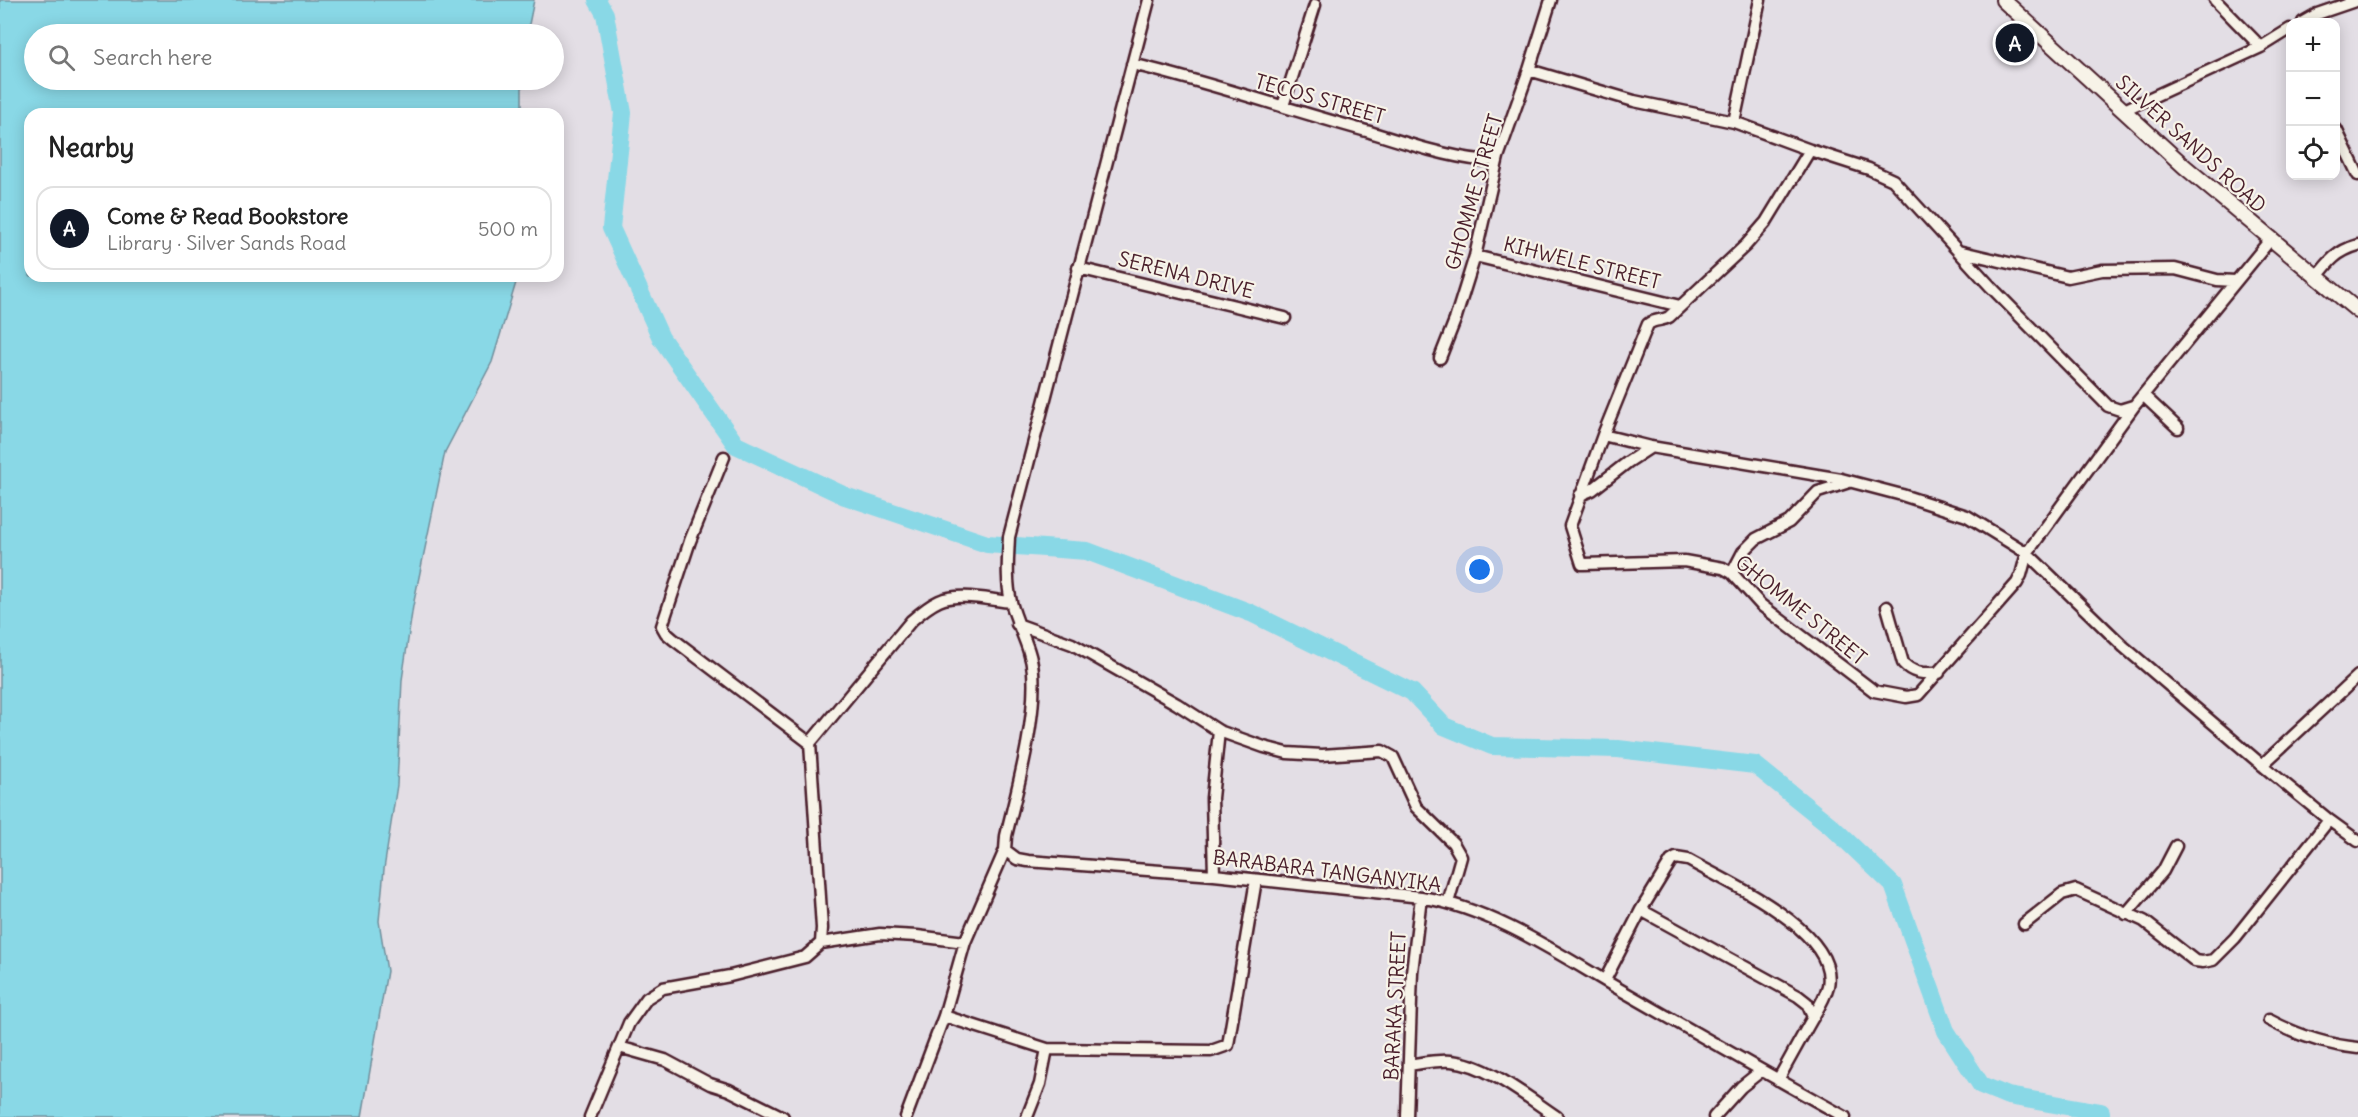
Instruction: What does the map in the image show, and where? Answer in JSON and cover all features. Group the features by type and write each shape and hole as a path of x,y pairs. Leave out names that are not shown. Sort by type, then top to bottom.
{"street":[{"path":"906,1117 944,1016 965,942 1005,850 1032,708 1033,673 1029,649 1017,624 1007,580 1009,537 1149,0"},
{"name":"GHOMME STREET","path":"1440,358 1455,320 1475,256 1498,156 1551,0"},
{"path":"1734,122 1761,0"},
{"name":"SILVER SANDS ROAD","path":"2003,0 2185,167 2358,311"},
{"path":"2215,0 2261,47"},
{"path":"2310,18 2358,0"},
{"path":"1283,106 1315,5"},
{"path":"2124,110 2286,35"},
{"name":"TECOS STREET","path":"1132,64 1186,77 1434,150 1481,160 1493,160 1498,156"},
{"path":"1529,70 1634,101 1734,122 1869,169 1893,180 1957,251 2108,406 2120,410 2134,406"},
{"path":"2340,137 2358,175"},
{"path":"1580,495 1648,324 1669,317 1746,245 1766,222 1810,150"},
{"name":"GHOMME STREET","path":"1580,495 1570,526 1583,564 1684,561 1723,568 1732,573 1761,605 1874,691 1906,697 1918,696 2017,583 2027,553 2134,406 2270,240"},
{"path":"2316,278 2341,250 2358,245"},
{"path":"1957,251 2068,277 2102,270 2139,268 2175,269 2217,280 2235,280"},
{"name":"KIHWELE STREET","path":"1475,256 1680,306"},
{"name":"SERENA DRIVE","path":"1078,268 1284,318"},
{"path":"2143,395 2178,428"},
{"path":"1602,435 1651,447 1849,482 1902,495 1967,516 2027,553 2124,647 2262,765 2358,841"},
{"path":"1580,495 1592,490 1651,447"},
{"path":"724,457 690,541 663,626 666,633 673,639 810,743"},
{"path":"1732,573 1743,552 1756,539 1789,522 1818,492 1849,482"},
{"path":"821,942 810,743 910,621 929,607 940,600 958,598 1011,602"},
{"path":"1887,607 1903,663 1908,669 1918,673 1939,673"},
{"path":"1017,624 1072,644 1177,704 1219,731 1287,753 1323,755 1382,751 1393,757 1416,807 1453,843 1461,857 1448,903"},
{"path":"2262,765 2358,676"},
{"path":"1214,875 1212,798 1219,731"},
{"path":"2024,924 2062,894 2076,890 2144,921 2195,961 2213,960 2235,938 2329,820"},
{"path":"2126,914 2163,871 2176,846"},
{"name":"BARABARA TANGANYIKA","path":"1005,850 1017,859 1028,861 1214,875 1421,897 1448,903 1490,918 1605,980 1845,1117"},
{"path":"1605,980 1665,867 1676,858 1688,860 1770,907 1815,943 1826,963 1829,979 1827,989 1813,1017 1778,1080"},
{"path":"944,1016 1047,1048 1212,1051 1228,1045 1256,880"},
{"name":"BARAKA STREET","path":"1407,1117 1412,972 1421,897"},
{"path":"1641,910 1798,996 1807,1003 1813,1017"},
{"path":"591,1117 635,1012 647,998 663,988 730,976 805,957 821,942 880,934 965,942"},
{"path":"2268,1020 2297,1034 2325,1043 2358,1048"},
{"path":"620,1047 665,1060 702,1080 729,1090 783,1117"},
{"path":"1027,1117 1040,1084 1047,1048"},
{"path":"1409,1065 1448,1060 1466,1063 1482,1069 1557,1117"},
{"path":"1714,1117 1741,1087 1761,1071"}],"water":[{"path":"0,0 534,0 529,24 24,24 24,90 522,90 522,108 24,108 24,282 516,282 492,362 445,452 413,606 402,680 397,785 384,869 379,921 387,971 362,1117 0,1117"}],"waterway":[{"path":"597,0 605,14 623,113 611,228 661,338 736,445 845,496 987,544 1087,551 1251,613 1412,692 1444,726 1492,746 1618,749 1755,765 1831,826 1893,885 1946,1031 1981,1085 2008,1096 2101,1112 2101,1117"}],"place":[{"name":"Come & Read Bookstore","path":"2015,43"}]}
